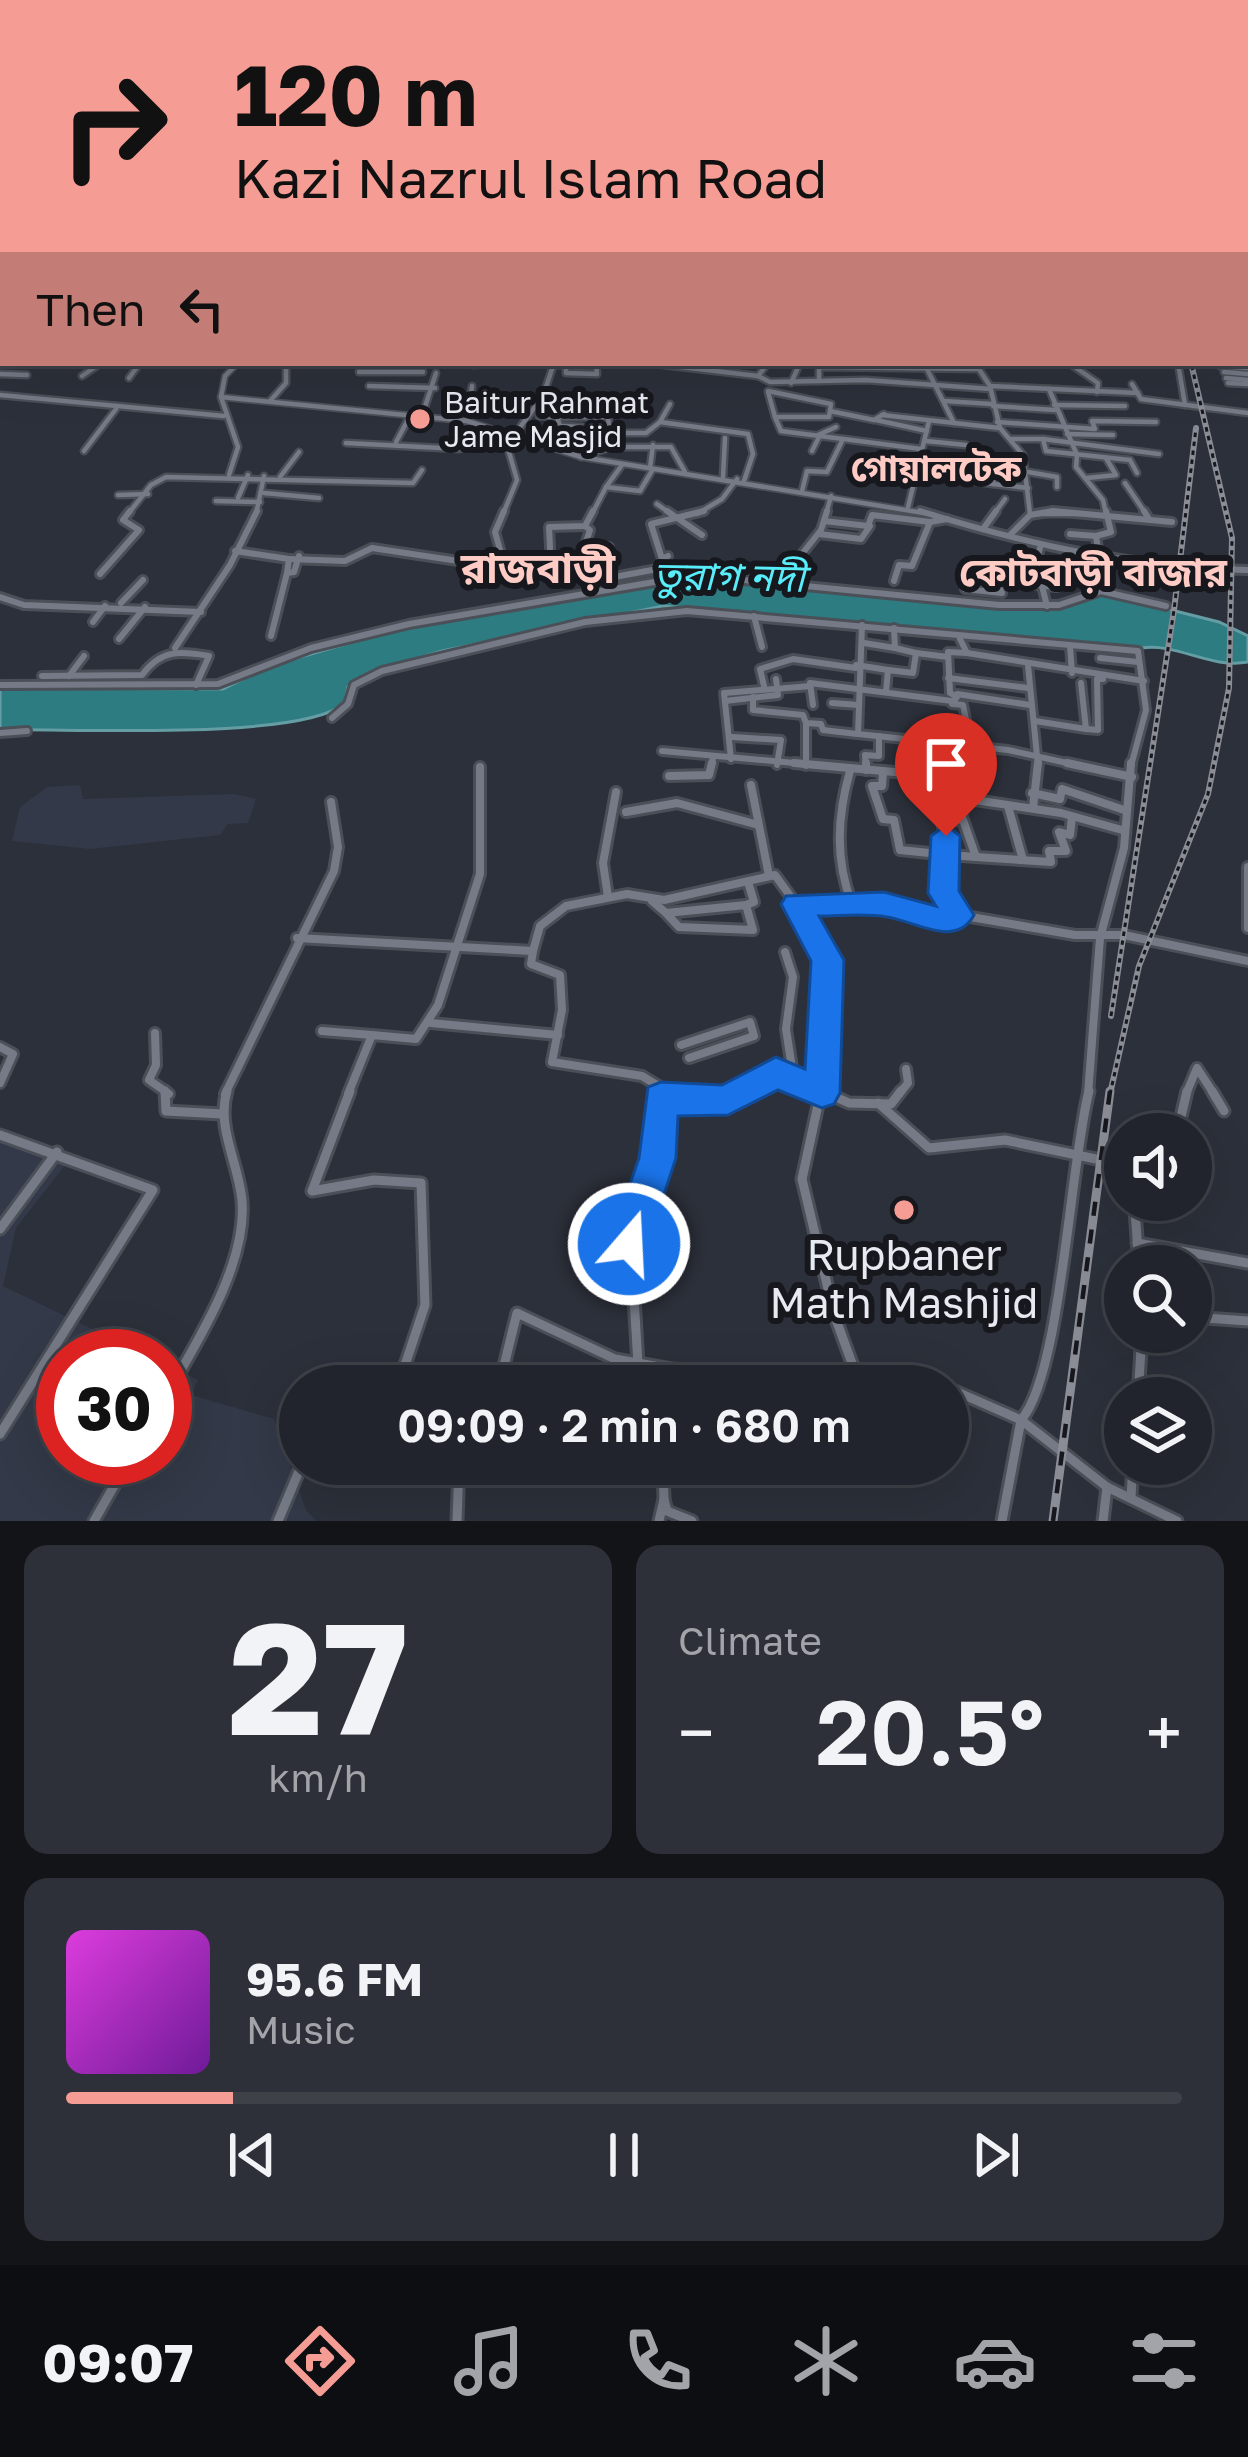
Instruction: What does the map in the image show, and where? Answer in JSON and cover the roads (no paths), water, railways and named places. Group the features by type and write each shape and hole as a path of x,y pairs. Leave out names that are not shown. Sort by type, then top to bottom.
{"main road":[{"path":"235,366 224,377 221,397 467,421 581,457 908,507 1040,548 1180,568 1248,570"}],"street":[{"path":"82,376 96,366"},
{"path":"129,378 138,366"},
{"path":"271,400 288,378 283,376 285,366"},
{"path":"235,550 345,561 372,548 505,568 495,532 517,474 507,445 543,396 553,366"},
{"path":"566,366 566,373 597,374 596,366"},
{"path":"682,366 758,376 770,382 1138,392"},
{"path":"758,376 765,366"},
{"path":"791,383 799,366"},
{"path":"819,381 819,367 862,366"},
{"path":"912,366 977,366 990,387 998,425 1028,472 1030,515"},
{"path":"1073,366 1098,383 1097,392"},
{"path":"1178,366 1185,405"},
{"path":"1224,375 1247,367"},
{"path":"1224,375 1247,367"},
{"path":"927,368 954,423"},
{"path":"359,372 423,372"},
{"path":"396,386 400,372"},
{"path":"0,374 28,375"},
{"path":"422,416 436,374"},
{"path":"770,382 781,431 921,449"},
{"path":"1132,384 1141,400 1245,413"},
{"path":"368,386 435,388"},
{"path":"467,421 472,386"},
{"path":"1049,389 1077,455 1076,466 1107,513 1111,532 1070,534"},
{"path":"769,391 830,404 830,417 775,417"},
{"path":"0,395 224,416"},
{"path":"221,397 238,447 229,475"},
{"path":"80,403 91,398"},
{"path":"944,401 1126,410 1125,406"},
{"path":"610,433 648,432 670,404"},
{"path":"1095,406 1098,422"},
{"path":"84,451 116,409"},
{"path":"830,411 927,431"},
{"path":"874,420 885,414 1113,436"},
{"path":"396,442 410,416"},
{"path":"539,416 608,417 611,447"},
{"path":"550,446 563,436 557,417"},
{"path":"908,507 929,421"},
{"path":"1011,440 1095,429 1092,421 1156,422"},
{"path":"587,582 663,568 665,558 651,524 682,520 723,499 740,480 753,454 752,436 659,422"},
{"path":"559,426 582,427"},
{"path":"396,442 400,448 460,449 480,427"},
{"path":"812,452 819,435 836,427"},
{"path":"606,487 640,491 652,468 648,432"},
{"path":"1067,433 1159,454"},
{"path":"1043,437 1046,452 1130,460"},
{"path":"723,477 725,438"},
{"path":"802,491 807,471 827,472 842,441"},
{"path":"926,441 966,446"},
{"path":"346,443 396,442"},
{"path":"581,457 611,447 671,447 685,472"},
{"path":"1126,450 1137,473"},
{"path":"280,477 299,452"},
{"path":"921,458 962,463 963,480 1028,488"},
{"path":"1087,478 1116,475 1106,458"},
{"path":"585,526 622,464"},
{"path":"100,574 139,530 122,522 148,494 151,484 166,477 248,475 415,483 422,470"},
{"path":"1028,472 1057,477 1057,487"},
{"path":"993,474 993,484"},
{"path":"238,498 248,475"},
{"path":"139,686 152,658 176,648 201,613 260,502 264,476"},
{"path":"1126,483 1149,519"},
{"path":"264,493 320,498"},
{"path":"118,495 148,494"},
{"path":"802,554 818,534 831,496"},
{"path":"983,529 1005,499"},
{"path":"216,501 260,502"},
{"path":"657,504 702,535"},
{"path":"1007,537 1030,515 1107,513 1172,522"},
{"path":"818,534 861,539 871,515 930,522 951,518"},
{"path":"824,521 868,526"},
{"path":"893,581 898,565 913,566 930,522"},
{"path":"550,548 549,527 585,526 590,530 584,548 609,547"},
{"path":"1096,536 1099,556"},
{"path":"1040,548 1047,606"},
{"path":"1086,555 1086,578"},
{"path":"287,573 294,572 299,556"},
{"path":"271,636 289,559"},
{"path":"964,590 1002,593 997,584 1057,587 1052,574 1104,580"},
{"path":"0,686 229,682 258,665 409,624 666,580 734,579 1047,606 1100,591 1166,606"},
{"path":"118,606 143,580"},
{"path":"0,597 24,604 201,613"},
{"path":"93,622 105,606"},
{"path":"119,639 146,607"},
{"path":"332,718 348,704 354,685 368,678 473,647 626,614 688,610 1138,651 1146,710 1132,756 1124,848 1100,938 1099,1027 1047,1355 1036,1403 1021,1420 1002,1521"},
{"path":"754,616 762,647"},
{"path":"858,734 856,666 862,625"},
{"path":"894,628 895,648"},
{"path":"936,727 968,729 963,705 950,693 945,633"},
{"path":"961,639 967,653"},
{"path":"862,643 916,653 967,653 1111,679"},
{"path":"1070,645 1072,673"},
{"path":"176,648 209,656 196,686"},
{"path":"764,686 760,669 793,659 913,673 916,653"},
{"path":"69,676 84,656"},
{"path":"1100,658 1138,662"},
{"path":"1028,665 1039,757 1033,808"},
{"path":"886,692 888,670"},
{"path":"42,676 142,675"},
{"path":"948,678 972,680 972,685 1029,688"},
{"path":"1035,721 1097,730 1097,679 1144,681"},
{"path":"731,760 724,693 777,682 1030,705"},
{"path":"725,701 778,694 777,682"},
{"path":"1081,683 1086,729"},
{"path":"811,686 813,705"},
{"path":"753,697 753,710 803,715 810,747 805,768"},
{"path":"832,703 858,705"},
{"path":"806,723 1039,757 1132,777"},
{"path":"956,729 957,745"},
{"path":"0,733 27,731"},
{"path":"866,770 865,755 879,756 879,736"},
{"path":"730,737 781,740 777,765"},
{"path":"662,751 805,768 950,777 976,856"},
{"path":"669,776 709,775 713,758"},
{"path":"922,776 922,758 964,763"},
{"path":"940,760 942,777"},
{"path":"322,1031 416,1039 428,1022 459,948 482,860 480,767"},
{"path":"850,769 841,803 839,870 852,904"},
{"path":"884,773 882,786 872,786 883,819 894,820 900,850 1051,862 1049,851 1066,851 1059,832 1060,813"},
{"path":"751,785 755,824 769,875"},
{"path":"1032,793 1060,799 1062,789 1124,810"},
{"path":"608,897 602,863 616,792"},
{"path":"955,797 1060,813 1122,830"},
{"path":"192,1343 242,1220 222,1114 228,1082 334,872 338,847 331,802"},
{"path":"626,812 677,803 755,824"},
{"path":"1007,805 1023,860"},
{"path":"1059,832 1070,835 1072,816"},
{"path":"959,915 944,893 949,855 942,822 962,819"},
{"path":"1248,867 1248,928"},
{"path":"638,1364 629,1244 658,1158 660,1084 642,1076 552,1062 560,974 531,964 540,926 566,906 608,897 651,900 775,875 827,960 825,1076 802,1179 834,1314 853,1365"},
{"path":"666,913 754,902 748,882"},
{"path":"651,900 679,927 753,930 746,905"},
{"path":"796,904 897,906 943,921 959,915 1100,938 1124,935 1248,961"},
{"path":"297,938 533,951"},
{"path":"785,952 793,977 786,1029 794,1081"},
{"path":"428,1022 558,1035"},
{"path":"681,1045 749,1022 754,1036 689,1058"},
{"path":"155,1033 157,1065 149,1080 169,1094 166,1111 222,1114"},
{"path":"371,1035 354,1090 324,1143 312,1191 374,1180 421,1183 425,1305 405,1365"},
{"path":"0,1047 13,1054 0,1083"},
{"path":"1182,1113 1192,1070 1197,1068 1224,1111"},
{"path":"661,1098 705,1103 728,1100 773,1073 849,1103 891,1104 908,1083 906,1069"},
{"path":"878,1103 890,1116 896,1114 928,1148 1006,1140 1104,1161"},
{"path":"0,1135 58,1152 153,1190 0,1434"},
{"path":"0,1229 58,1152"},
{"path":"1136,1221 1137,1243 1248,1263"},
{"path":"504,1365 518,1313 615,1359 645,1365"},
{"path":"1212,1319 1248,1322"},
{"path":"969,1397 1021,1420 1107,1486 1177,1521"},
{"path":"94,1521 115,1485"},
{"path":"278,1521 293,1485"},
{"path":"457,1521 459,1485"},
{"path":"659,1521 664,1485"},
{"path":"1130,1497 1131,1485"},
{"path":"1103,1521 1107,1486"},
{"path":"664,1499 668,1511 692,1521"}],"water":[{"name":"তুরাগ নদী","path":"691,578 1038,606 1096,591 1219,622 1248,636 1248,662 1220,662 1155,647 663,606 442,651 379,670 348,687 344,704 319,716 233,728 0,730 0,688 223,689 269,666 405,627"}],"railway":[{"path":"1110,1094 1139,966 1208,794 1229,688 1232,538 1192,366"},
{"path":"1111,1016 1174,610 1196,428"},
{"path":"1053,1521 1110,1091"}],"place":[{"name":"Baitur Rahmat Jame Masjid","path":"420,419"},
{"name":"Rupbaner Math Mashjid","path":"904,1210"}],"district":[{"name":"গোয়ালটেক","path":"936,467"},
{"name":"রাজবাড়ী","path":"538,567"},
{"name":"কোটবাড়ী বাজার","path":"1093,571"}]}
